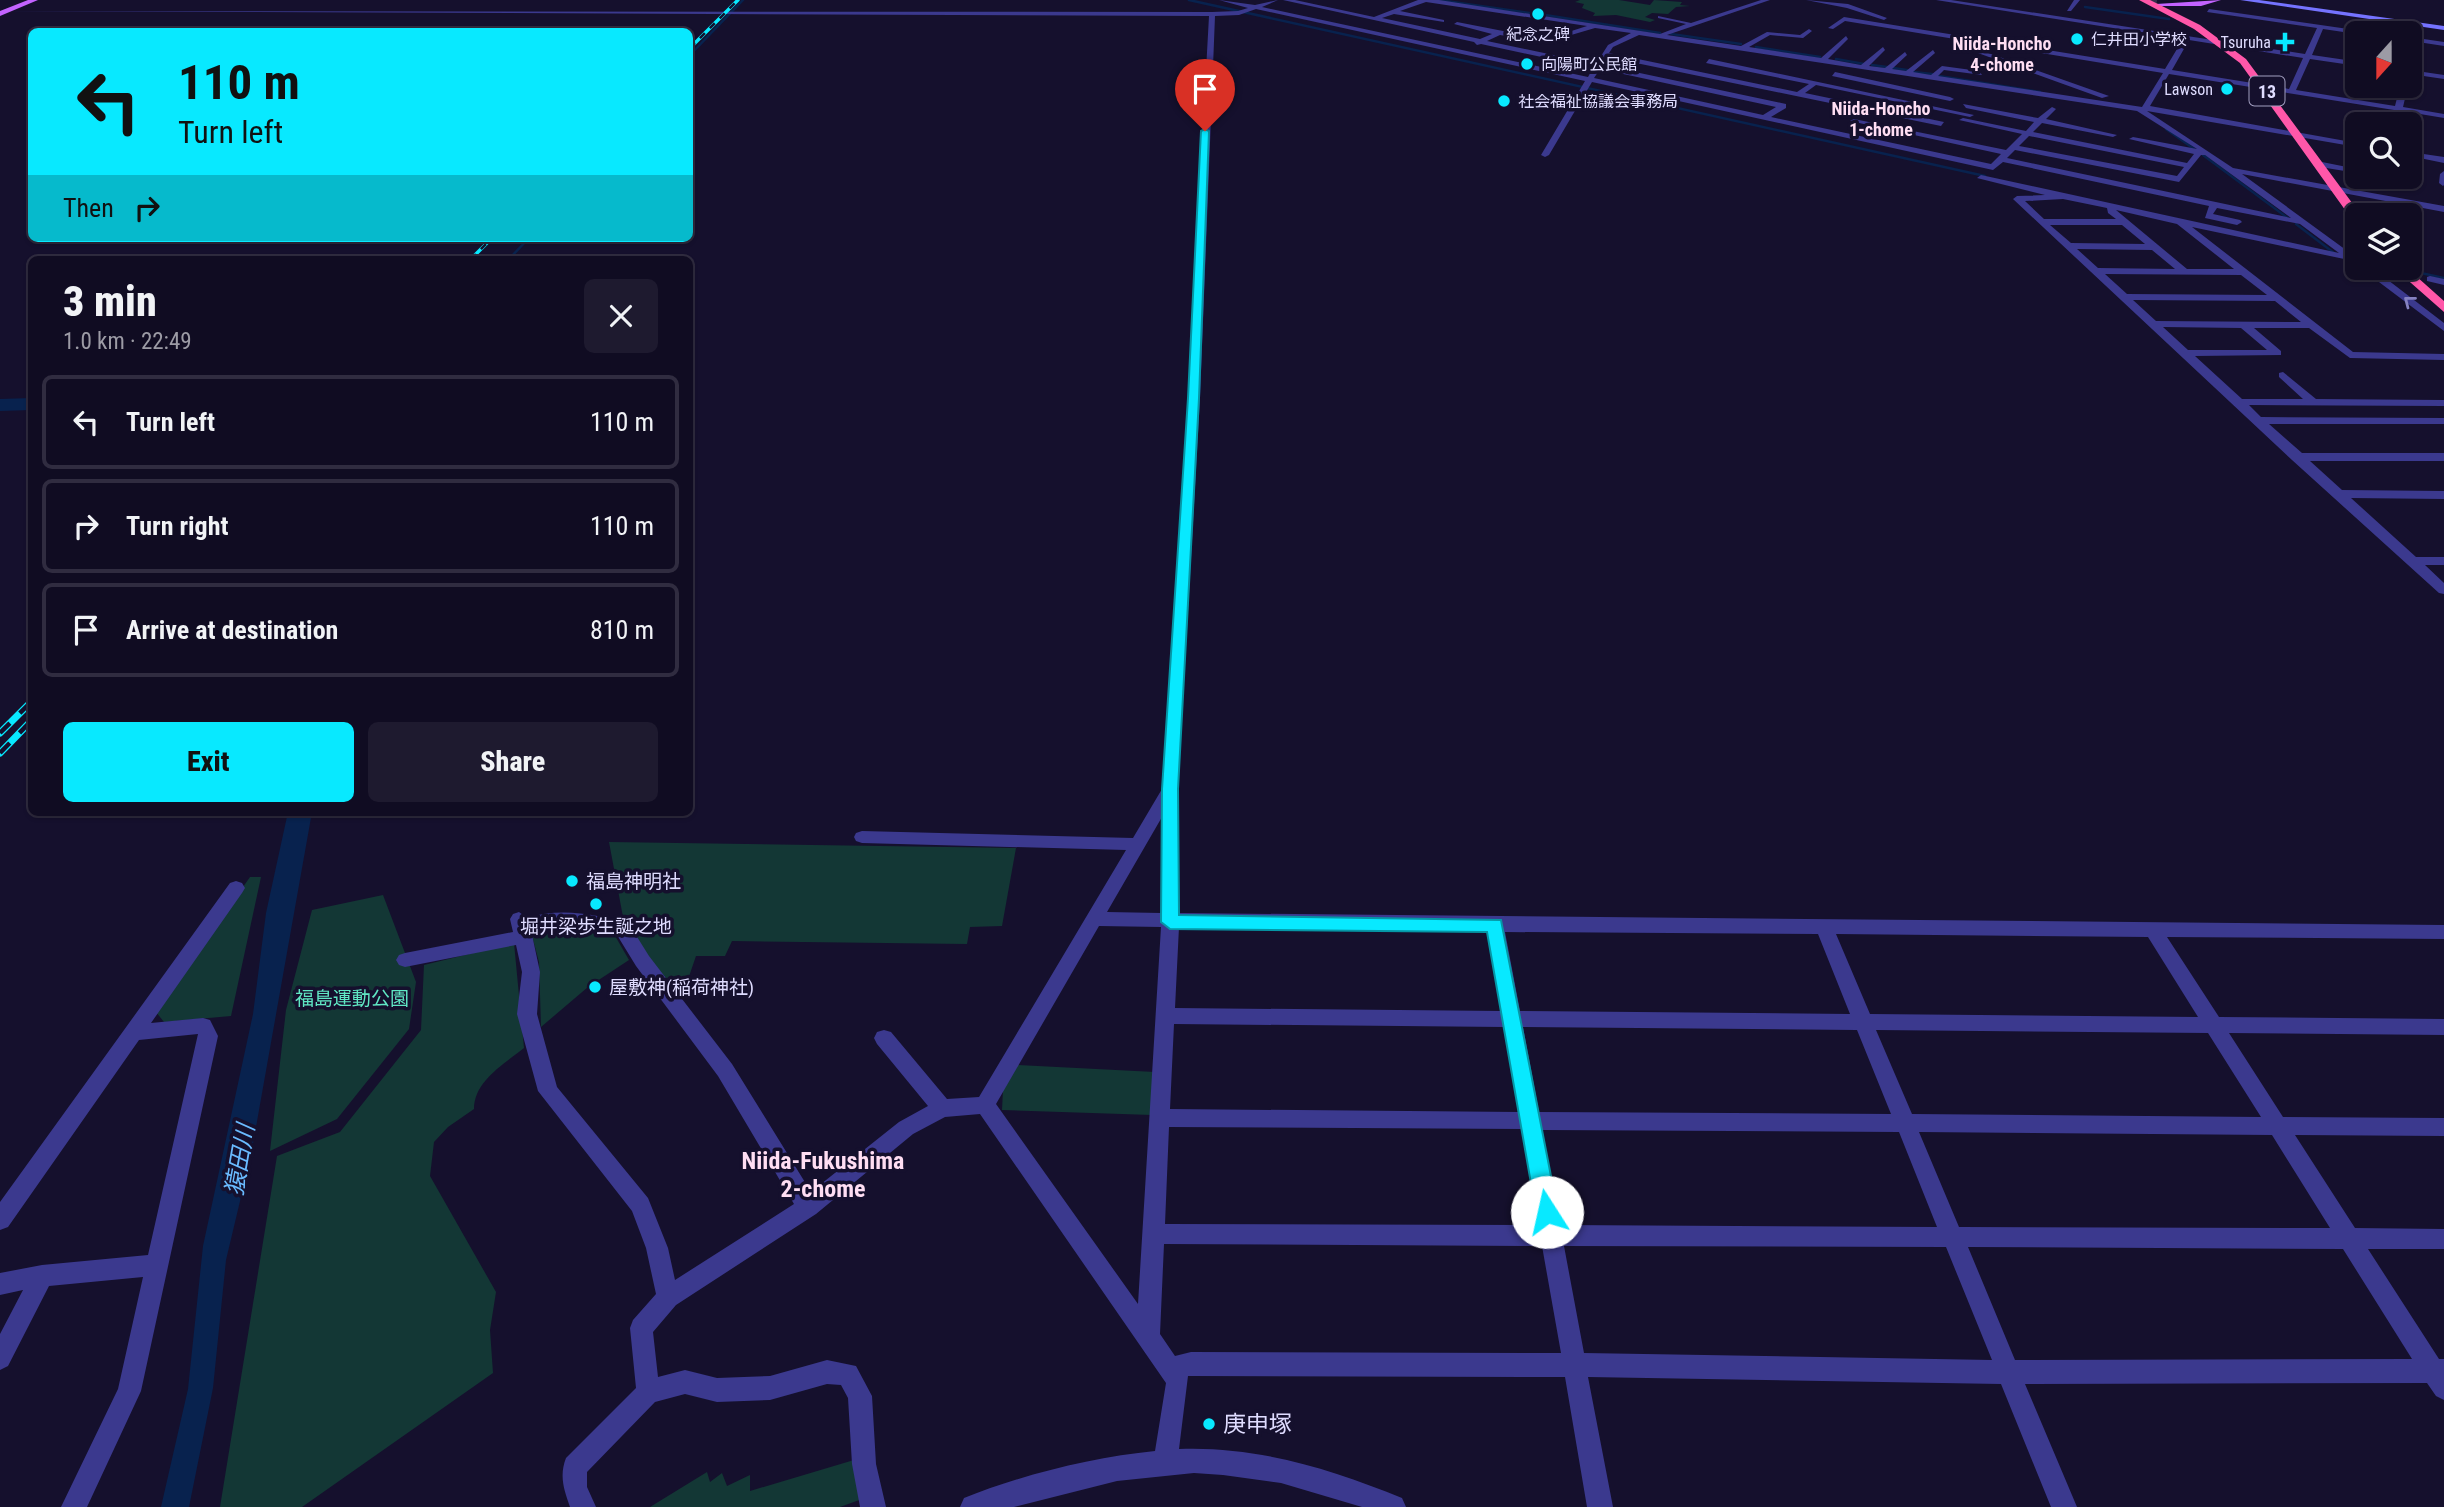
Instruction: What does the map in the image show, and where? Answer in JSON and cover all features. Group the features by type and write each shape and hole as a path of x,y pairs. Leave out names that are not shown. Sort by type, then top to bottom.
{"highway":[{"name":"13","path":"2143,0 2197,27 2243,61 2264,86 2346,203"},
{"path":"2414,280 2444,308"}],"main road":[{"path":"3,12 25,0"},
{"path":"3,12 34,0"},
{"path":"2156,6 2208,7 2217,0"}],"street":[{"path":"1222,0 1352,32 1535,68 1587,85 1763,118 1993,167"},
{"path":"3,12 1212,14 1242,12 1275,0"},
{"path":"1286,0 1783,106 1763,118"},
{"path":"1352,32 1373,19 1425,0 1783,52 2345,140"},
{"path":"1662,34 1767,0"},
{"path":"1809,0 1848,5 1979,55 2124,98 2146,109 2345,254"},
{"path":"1831,3 1841,0"},
{"path":"1939,0 2345,61"},
{"path":"1979,6 1986,0"},
{"path":"2069,10 2077,0"},
{"path":"2244,0 2444,28"},
{"path":"1735,1 1753,4"},
{"path":"1326,9 1344,2"},
{"path":"2197,27 2208,7 2345,30"},
{"path":"2055,8 2083,12"},
{"path":"1394,12 1441,21"},
{"path":"1500,21 1512,12"},
{"path":"1148,1334 1170,922 1170,789 1194,398 1212,14"},
{"path":"2103,25 2110,16"},
{"path":"1660,17 1690,24"},
{"path":"1831,28 1844,19 2444,116"},
{"path":"1857,28 1865,23"},
{"path":"1457,24 1555,43"},
{"path":"1561,36 1583,32 1597,24"},
{"path":"2292,91 2321,27"},
{"path":"1898,36 1905,29"},
{"path":"1545,155 1605,54 1615,42 1641,31"},
{"path":"1744,47 1764,34 1801,37 1809,31"},
{"path":"1459,51 1499,33"},
{"path":"1824,59 1846,38"},
{"path":"2146,109 2187,38"},
{"path":"2422,41 2444,44"},
{"path":"1864,66 1884,50"},
{"path":"1718,92 1783,52"},
{"path":"1838,134 1900,86 1933,52"},
{"path":"1605,54 1941,124"},
{"path":"1888,69 1905,54"},
{"path":"1535,68 1556,57"},
{"path":"2073,65 2080,57"},
{"path":"1709,61 1886,97 2027,133 2189,166"},
{"path":"1933,77 1942,68 1979,73"},
{"path":"1835,74 1950,99"},
{"path":"2422,74 2444,77"},
{"path":"1799,94 1815,83"},
{"path":"2398,112 2401,98"},
{"path":"1966,106 2113,135"},
{"path":"2052,109 1986,174 2112,207 2345,257"},
{"path":"1854,121 2008,153 2179,179"},
{"path":"2133,139 2204,153"},
{"path":"2008,153 2138,188 2304,223"},
{"path":"2156,210 2189,166 2204,153"},
{"path":"2422,156 2444,160"},
{"path":"2317,164 2345,169"},
{"path":"2231,170 2444,209"},
{"path":"1981,178 2064,194"},
{"path":"2125,204 2138,188"},
{"path":"2064,194 2017,198 2296,457 2444,590"},
{"path":"2215,204 2208,216 2237,222"},
{"path":"2112,207 2111,211 2184,271"},
{"path":"2042,222 2125,222"},
{"path":"2179,222 2350,355 2444,357"},
{"path":"2069,246 2155,247"},
{"path":"2096,271 2241,272"},
{"path":"2430,279 2444,282"},
{"path":"2382,280 2444,328"},
{"path":"2124,297 2276,298"},
{"path":"2153,324 2310,325"},
{"path":"2184,353 2277,353 2244,325"},
{"path":"2283,375 2314,402"},
{"path":"2238,402 2444,403"},
{"path":"2257,420 2444,421"},
{"path":"2296,457 2444,457"},
{"path":"2339,494 2444,495"},
{"path":"2412,561 2444,561"},
{"path":"985,1105 1170,789"},
{"path":"862,837 1136,844"},
{"path":"0,1220 236,888"},
{"path":"1095,919 1170,922 2444,932"},
{"path":"405,960 535,921 585,921 623,929 639,958 668,989 714,1054 808,1207"},
{"path":"1495,925 1600,1507"},
{"path":"521,927 531,972 527,1014 548,1091 640,1205 657,1248 668,1297"},
{"path":"1824,927 2064,1507"},
{"path":"2154,931 2348,1238 2440,1377"},
{"path":"1165,1016 2444,1027"},
{"path":"74,1507 129,1391 208,1036 204,1026 133,1033"},
{"path":"884,1038 942,1108"},
{"path":"649,1392 641,1328 668,1297 808,1207 906,1128 942,1108 985,1105"},
{"path":"985,1105 1178,1380 1165,1462"},
{"path":"1160,1118 2444,1127"},
{"path":"1154,1234 2444,1239"},
{"path":"0,1284 42,1276 157,1265"},
{"path":"0,1358 42,1276"},
{"path":"1171,1369 1191,1364 1575,1365 2440,1377"},
{"path":"583,1507 575,1487 575,1467 649,1392 685,1382 718,1390 770,1388 827,1372 848,1374 860,1396 864,1464 873,1507"},
{"path":"973,1507 1044,1485 1165,1462 1228,1464 1292,1474 1367,1496 1393,1507"}],"green space":[{"path":"1619,0 1650,5 1654,0 1682,2 1680,5 1690,6 1676,7 1668,14 1652,13 1645,17 1655,20 1650,22 1616,15 1593,16 1595,13 1582,8 1584,4 1575,2"},
{"path":"609,842 1016,848 1002,926 970,927 967,944 732,941 725,956 696,956 682,997 644,957 623,917"},
{"path":"250,877 261,877 231,1016 164,1022 156,1012"},
{"name":"福島運動公園","path":"383,895 416,982 409,1029 337,1119 270,1151 286,1010 312,910"},
{"path":"543,926 597,928 614,934 629,960 588,987 541,1027 539,962 531,932"},
{"path":"514,943 524,1048 491,1074 479,1090 474,1109 448,1127 434,1142 430,1176 496,1292 490,1330 493,1373 302,1507 220,1507 277,1156 340,1132 421,1030 424,965"},
{"path":"1018,1065 1155,1072 1152,1115 1002,1110 1003,1090"},
{"path":"854,1460 862,1499 840,1507 650,1507 707,1472 710,1482 722,1473 727,1486 750,1475 750,1491"}],"water":[{"path":"287,816 311,816 251,1155 226,1260 213,1388 189,1507 161,1507 188,1389 203,1246 253,1014 266,913"}],"waterway":[{"path":"693,52 743,0"},
{"path":"1189,0 1985,176"},
{"path":"1439,0 1536,14"},
{"path":"2085,7 2169,19"},
{"path":"1545,15 1660,33"},
{"path":"1671,34 1741,44"},
{"path":"1756,47 1820,57"},
{"path":"1836,59 1864,64"},
{"path":"1872,65 1887,67"},
{"path":"1893,68 1907,70"},
{"path":"1913,72 1932,74"},
{"path":"1939,76 2040,92"},
{"path":"2166,129 2197,151"},
{"path":"2203,155 2289,219"},
{"path":"2296,224 2334,253"},
{"path":"512,256 525,242"},
{"path":"2422,273 2444,278"},
{"name":"猿田川","path":"0,405 28,404"}],"tunnel":[{"path":"2150,0 2157,1"}],"railway":[{"path":"693,45 738,0"},
{"path":"474,256 488,242"},
{"path":"0,733 28,705"},
{"path":"0,753 28,724"}],"place":[{"name":"紀念之碑","path":"1538,14"},
{"name":"仁井田小学校","path":"2077,39"},
{"name":"Tsuruha","path":"2285,42"},
{"name":"向陽町公民館","path":"1527,64"},
{"name":"Lawson","path":"2227,89"},
{"name":"社会福祉協議会事務局","path":"1504,101"},
{"name":"福島神明社","path":"572,881"},
{"name":"堀井梁歩生誕之地","path":"596,904"},
{"name":"屋敷神(稲荷神社)","path":"595,987"},
{"name":"庚申塚","path":"1209,1424"}],"district":[{"name":"Niida-Honcho 4-chome","path":"2002,53"},
{"name":"Niida-Honcho 1-chome","path":"1881,118"},
{"name":"Niida-Fukushima 2-chome","path":"823,1175"}],"route":[{"path":"1205,131 1194,398 1170,789 1170,922 1495,925 1547,1212"}]}
